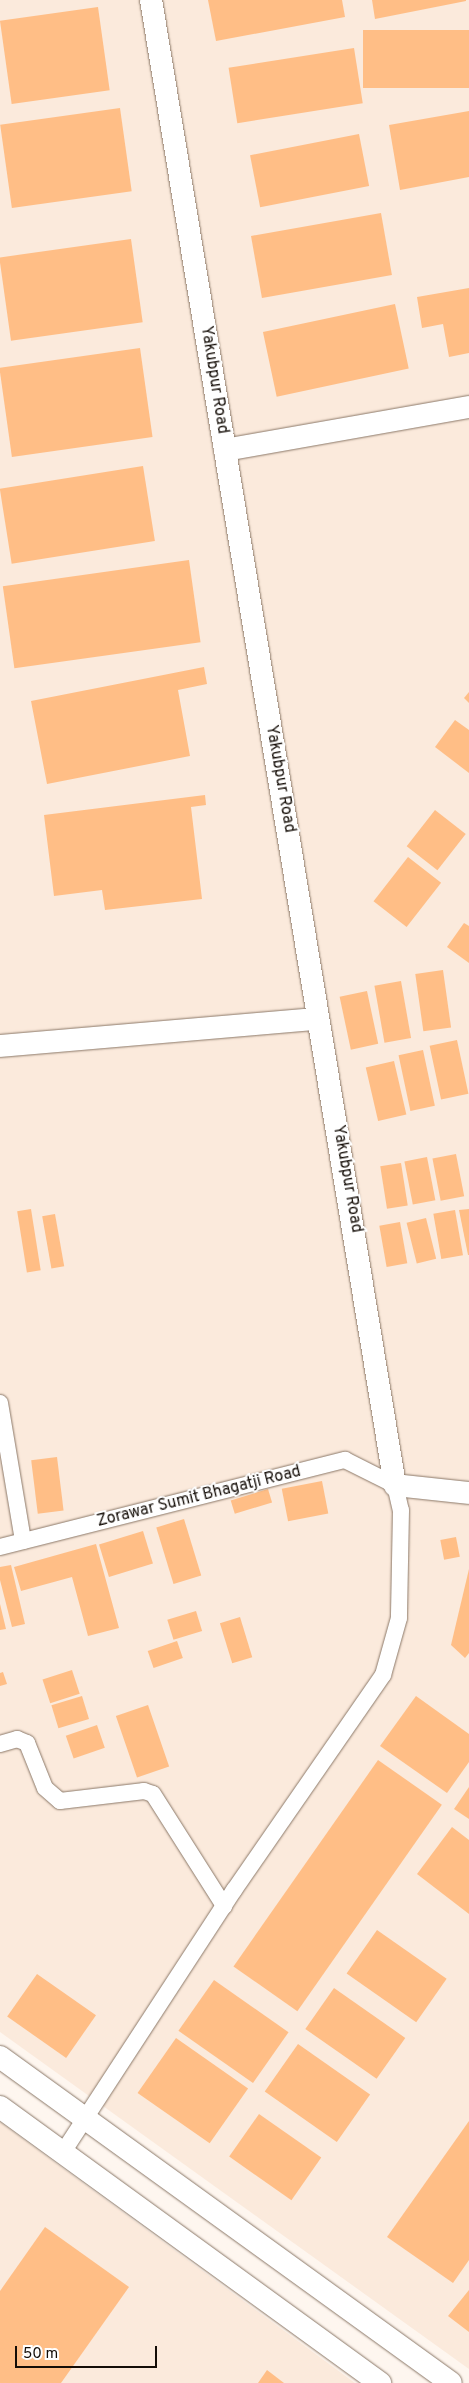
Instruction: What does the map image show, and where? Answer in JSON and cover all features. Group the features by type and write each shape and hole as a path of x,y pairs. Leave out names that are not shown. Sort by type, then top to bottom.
{"street":[{"name":"Yakubpur Road","path":"151,0 395,1485"},
{"path":"225,450 469,407"},
{"path":"0,1046 317,1019"},
{"path":"0,1403 23,1541"},
{"name":"Zorawar Sumit Bhagatji Road","path":"0,1547 345,1460 395,1485"},
{"path":"64,2151 86,2121 224,1906 383,1675 399,1618 403,1567 395,1485 469,1494"},
{"path":"0,1744 17,1739 27,1743 45,1788 60,1801 144,1791 154,1794 224,1906"},
{"path":"0,2057 86,2121 452,2383"},
{"path":"0,2107 64,2151 380,2383"}],"shaded area":[{"path":"0,0 469,0 469,2369 0,2032"},
{"path":"0,2122 355,2383 0,2383"}],"building":[{"path":"208,0 342,0 345,17 216,41"},
{"path":"372,0 466,0 466,1 375,19"},
{"path":"98,7 110,90 12,104 0,21"},
{"path":"363,30 469,30 469,88 363,88"},
{"path":"354,48 363,103 237,123 229,68"},
{"path":"120,108 132,191 12,208 0,125"},
{"path":"469,111 469,177 400,190 389,125"},
{"path":"359,134 369,186 260,207 250,155"},
{"path":"381,213 392,275 262,298 251,236"},
{"path":"131,239 143,322 11,341 0,257"},
{"path":"469,288 469,353 449,357 443,324 422,328 417,297"},
{"path":"395,304 409,369 277,397 263,332"},
{"path":"140,348 153,437 12,457 0,368"},
{"path":"143,466 155,541 12,564 0,489"},
{"path":"189,560 201,642 14,668 3,586"},
{"path":"204,667 207,684 178,690 190,756 47,784 31,701"},
{"path":"469,692 469,703 464,698"},
{"path":"455,720 469,730 469,773 435,747"},
{"path":"205,795 206,805 191,807 202,899 105,910 102,890 54,896 44,815"},
{"path":"435,810 466,834 437,870 407,846"},
{"path":"408,857 441,883 407,927 374,901"},
{"path":"464,923 469,926 469,963 447,947"},
{"path":"443,970 451,1027 423,1031 415,974"},
{"path":"401,981 411,1038 384,1043 374,986"},
{"path":"367,991 378,1044 351,1050 340,997"},
{"path":"457,1040 468,1094 441,1100 430,1046"},
{"path":"423,1050 435,1106 410,1111 399,1055"},
{"path":"394,1061 406,1115 378,1121 366,1068"},
{"path":"456,1154 464,1196 441,1201 432,1159"},
{"path":"427,1157 435,1200 413,1205 404,1161"},
{"path":"401,1163 408,1205 387,1209 380,1166"},
{"path":"31,1209 41,1270 27,1272 17,1211"},
{"path":"469,1209 469,1255 468,1255 459,1210"},
{"path":"455,1210 463,1255 441,1259 433,1214"},
{"path":"55,1214 64,1266 51,1268 42,1216"},
{"path":"426,1218 436,1259 417,1264 407,1223"},
{"path":"400,1222 407,1263 387,1267 379,1226"},
{"path":"57,1457 64,1511 38,1514 31,1460"},
{"path":"322,1481 328,1513 288,1521 282,1489"},
{"path":"268,1489 272,1502 235,1514 231,1500"},
{"path":"184,1519 201,1575 174,1584 156,1527"},
{"path":"143,1531 153,1564 109,1577 99,1544"},
{"path":"456,1537 460,1557 444,1560 440,1540"},
{"path":"96,1544 119,1628 88,1636 72,1577 21,1591 14,1567"},
{"path":"11,1565 25,1624 12,1627 0,1580 0,1567"},
{"path":"469,1569 469,1653 465,1658 451,1645"},
{"path":"0,1604 6,1629 0,1630"},
{"path":"196,1611 202,1631 173,1640 167,1620"},
{"path":"240,1617 252,1657 232,1663 220,1623"},
{"path":"177,1641 183,1658 154,1668 148,1651"},
{"path":"72,1670 80,1694 50,1703 43,1680"},
{"path":"3,1672 7,1684 0,1686 0,1673"},
{"path":"82,1696 89,1719 58,1728 51,1705"},
{"path":"416,1696 469,1734 469,1762 447,1793 380,1746"},
{"path":"148,1705 169,1766 137,1778 116,1716"},
{"path":"97,1725 105,1748 74,1758 66,1736"},
{"path":"378,1760 442,1805 297,2011 233,1966"},
{"path":"469,1787 469,1819 454,1809"},
{"path":"452,1827 469,1840 469,1914 417,1874"},
{"path":"377,1930 447,1979 416,2022 347,1973"},
{"path":"37,1974 96,2015 66,2058 7,2017"},
{"path":"214,1980 289,2032 253,2083 178,2031"},
{"path":"334,1988 405,2038 377,2079 305,2029"},
{"path":"176,2038 248,2088 210,2143 138,2093"},
{"path":"298,2044 370,2094 337,2142 265,2092"},
{"path":"259,2114 321,2158 291,2200 229,2157"},
{"path":"469,2121 469,2260 453,2283 387,2237"},
{"path":"45,2227 129,2287 61,2383 0,2383 0,2291"},
{"path":"469,2290 469,2332 448,2316"},
{"path":"267,2370 284,2383 258,2383"}]}
